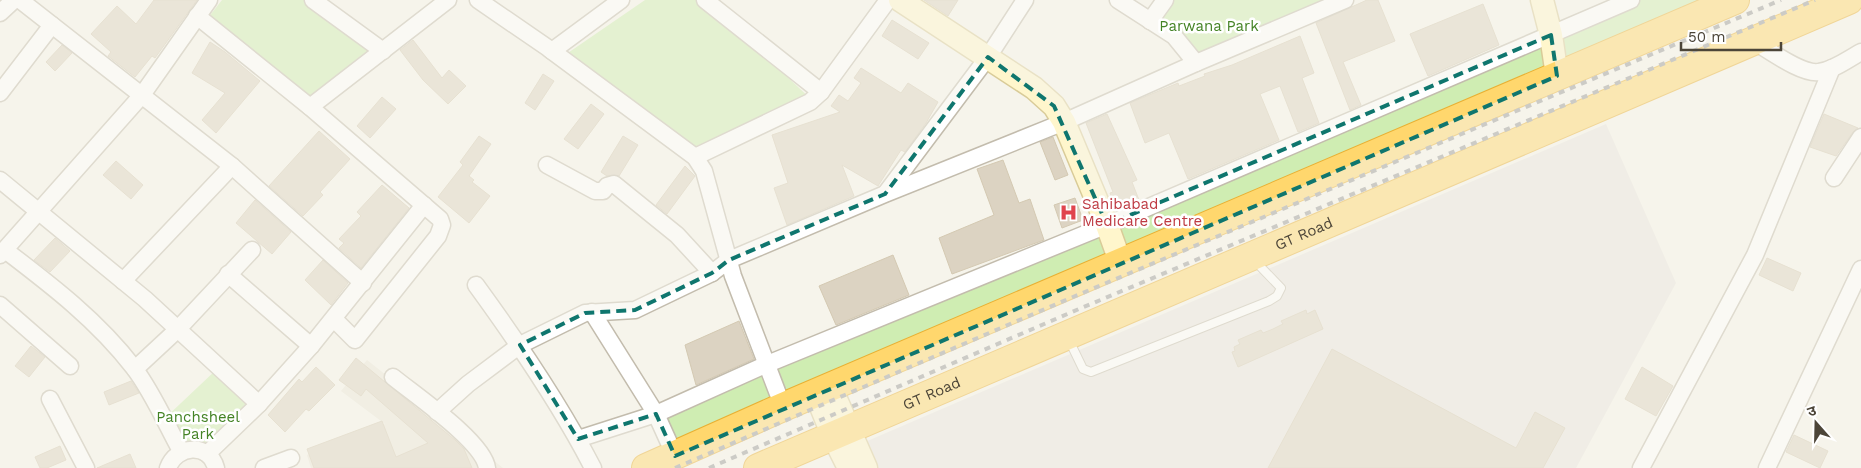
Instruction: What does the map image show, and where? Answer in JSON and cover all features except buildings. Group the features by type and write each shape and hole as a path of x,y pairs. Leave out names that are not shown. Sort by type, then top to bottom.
{"highway":[{"name":"GT Road","path":"758,468 1848,0"},
{"path":"646,468 783,407 1121,264 1730,1"}],"street":[{"path":"0,13 14,0"},
{"path":"20,0 232,166 363,283"},
{"path":"181,452 135,369 66,296 2,252 142,95 209,0"},
{"path":"312,0 383,51"},
{"path":"310,107 448,0"},
{"path":"478,0 552,51 694,157 704,170 728,260 765,365 783,407"},
{"path":"552,51 621,0"},
{"path":"704,0 821,92"},
{"path":"694,157 799,108 821,92 888,0"},
{"path":"900,0 1045,96 1064,122 1107,225 1121,264"},
{"path":"885,194 988,57 1025,0"},
{"path":"1118,0 1174,36 1196,62"},
{"path":"1150,21 1165,0"},
{"path":"437,412 468,384 520,345 576,316 592,312 635,310 712,273 728,260 1064,122 1196,62 1345,0"},
{"path":"1542,0 1551,35 1557,76"},
{"path":"578,439 656,414 765,365 1107,225 1631,0"},
{"path":"197,16 310,107 440,219 441,230 355,340 334,319"},
{"path":"0,93 52,25"},
{"path":"1753,41 1806,72 1818,72 1832,68 1861,52"},
{"path":"1641,468 1755,255 1832,68"},
{"path":"1834,178 1861,137"},
{"path":"547,165 595,191 603,191 607,186 614,184 677,235 712,273"},
{"path":"123,281 232,166"},
{"path":"0,180 123,281 259,404"},
{"path":"207,454 259,404 311,346 424,205"},
{"path":"135,369 177,330 252,250"},
{"path":"1767,468 1861,269"},
{"path":"228,274 311,346"},
{"path":"476,285 520,345 578,439 593,468"},
{"path":"0,306 70,366"},
{"path":"592,312 656,414 675,456"},
{"path":"393,377 463,434 485,460 487,468"},
{"path":"823,391 841,433 850,468"},
{"path":"50,399 86,468"},
{"path":"841,433 866,468"},
{"path":"168,468 171,460 181,452 194,449 207,454 216,468"},
{"path":"264,468 291,458"}],"lane":[{"path":"1067,336 1083,369 1091,372 1269,301 1277,296 1281,288 1250,257"}],"highlighted area":[{"path":"1551,35 1557,76 675,456 656,414 578,439 520,345 585,313 635,310 712,273 729,260 885,194 988,57 1054,106 1107,225"}],"shaded area":[{"path":"1606,124 1676,283 1576,468 877,468 865,442"},
{"path":"367,360 503,468 311,468 307,455 385,424 341,391"}],"green space":[{"path":"222,0 317,0 379,47 309,100 207,19"},
{"path":"645,0 706,0 814,102 697,149 562,57"},
{"name":"Parwana Park","path":"1172,0 1337,0 1198,59 1161,18"},
{"path":"1631,0 1735,0 678,454 657,415"},
{"name":"Panchsheel Park","path":"217,369 258,404 212,453 182,456 163,420"}],"railway":[{"path":"675,468 1073,297 1781,0"},
{"path":"709,468 1079,309 1815,0"}],"place":[{"name":"Sahibabad Medicare Centre","path":"1068,213"}]}
